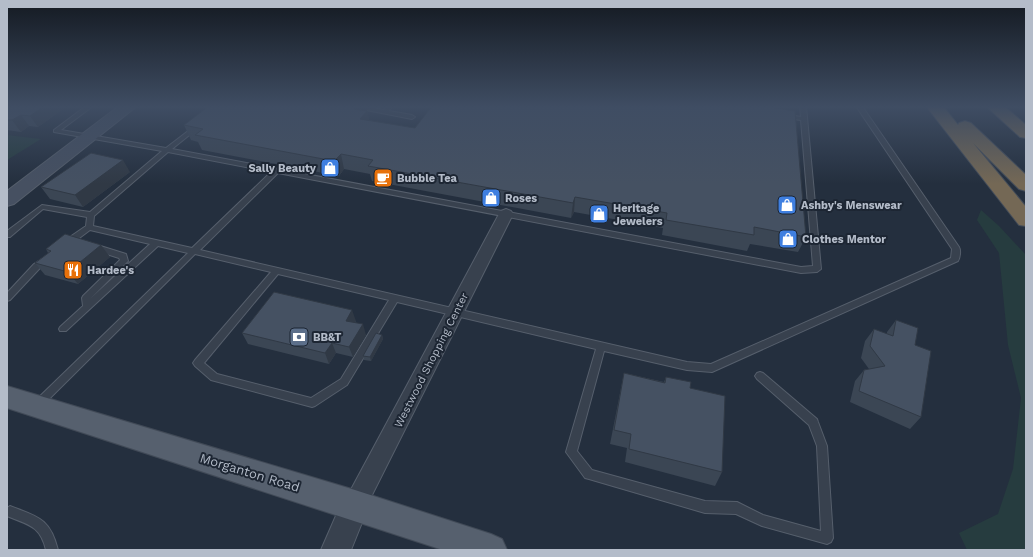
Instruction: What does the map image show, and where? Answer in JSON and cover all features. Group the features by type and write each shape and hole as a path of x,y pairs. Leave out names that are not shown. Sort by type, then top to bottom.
{"highway":[{"path":"955,132 1026,220"},
{"path":"970,132 1026,185"}],"main road":[{"path":"7,200 96,132"},
{"name":"Morganton Road","path":"7,397 355,505 491,550"}],"street":[{"name":"Westwood Shopping Center","path":"355,505 506,214"},
{"path":"336,550 355,505"}],"lane":[{"path":"68,132 801,270 816,269 805,132"},
{"path":"87,307 86,298 124,261 123,256 92,246 66,244 89,227 92,215 189,132"},
{"path":"89,227 687,366 712,368 955,259 956,249 877,132"},
{"path":"36,406 276,171"},
{"path":"7,235 42,207 92,215"},
{"path":"63,329 156,243"},
{"path":"7,298 37,266 50,256"},
{"path":"276,271 198,363 214,377 312,403 344,382 394,299"},
{"path":"601,346 571,452 589,474 705,507 737,508 762,520 827,538 822,446 813,422 760,376"},
{"path":"8,512 38,523 50,536 52,550"}],"green space":[{"path":"7,135 41,139 7,160"},
{"path":"981,210 999,226 1026,255 1026,550 967,550 959,533 998,514 1013,469 1021,398 1008,345 999,253 977,220"}],"building":[{"path":"199,132 797,132 806,237 754,227 754,235 666,220 667,213 575,197 573,203 368,166 373,160 341,154 334,161 195,135"},
{"path":"91,153 123,160 75,195 41,187"},
{"path":"65,234 101,245 68,272 35,263 51,251 46,249"},
{"name":"BB&T","path":"274,292 352,310 346,321 363,324 349,347 332,343 325,353 242,333"},
{"path":"896,320 918,328 915,345 931,351 921,417 859,391 864,370 885,366 870,346 874,329 893,336"},
{"path":"376,333 382,335 370,357 363,356"},
{"path":"624,373 665,383 666,377 691,382 690,388 725,396 722,472 629,449 631,434 614,430"}],"place":[{"name":"Sally Beauty","path":"330,168"},
{"name":"Bubble Tea","path":"383,178"},
{"name":"Roses","path":"491,198"},
{"name":"Ashby's Menswear","path":"787,205"},
{"name":"Heritage Jewelers","path":"599,214"},
{"name":"Clothes Mentor","path":"788,239"},
{"name":"Hardee's","path":"73,270"},
{"name":"BB&T","path":"299,337"}]}
